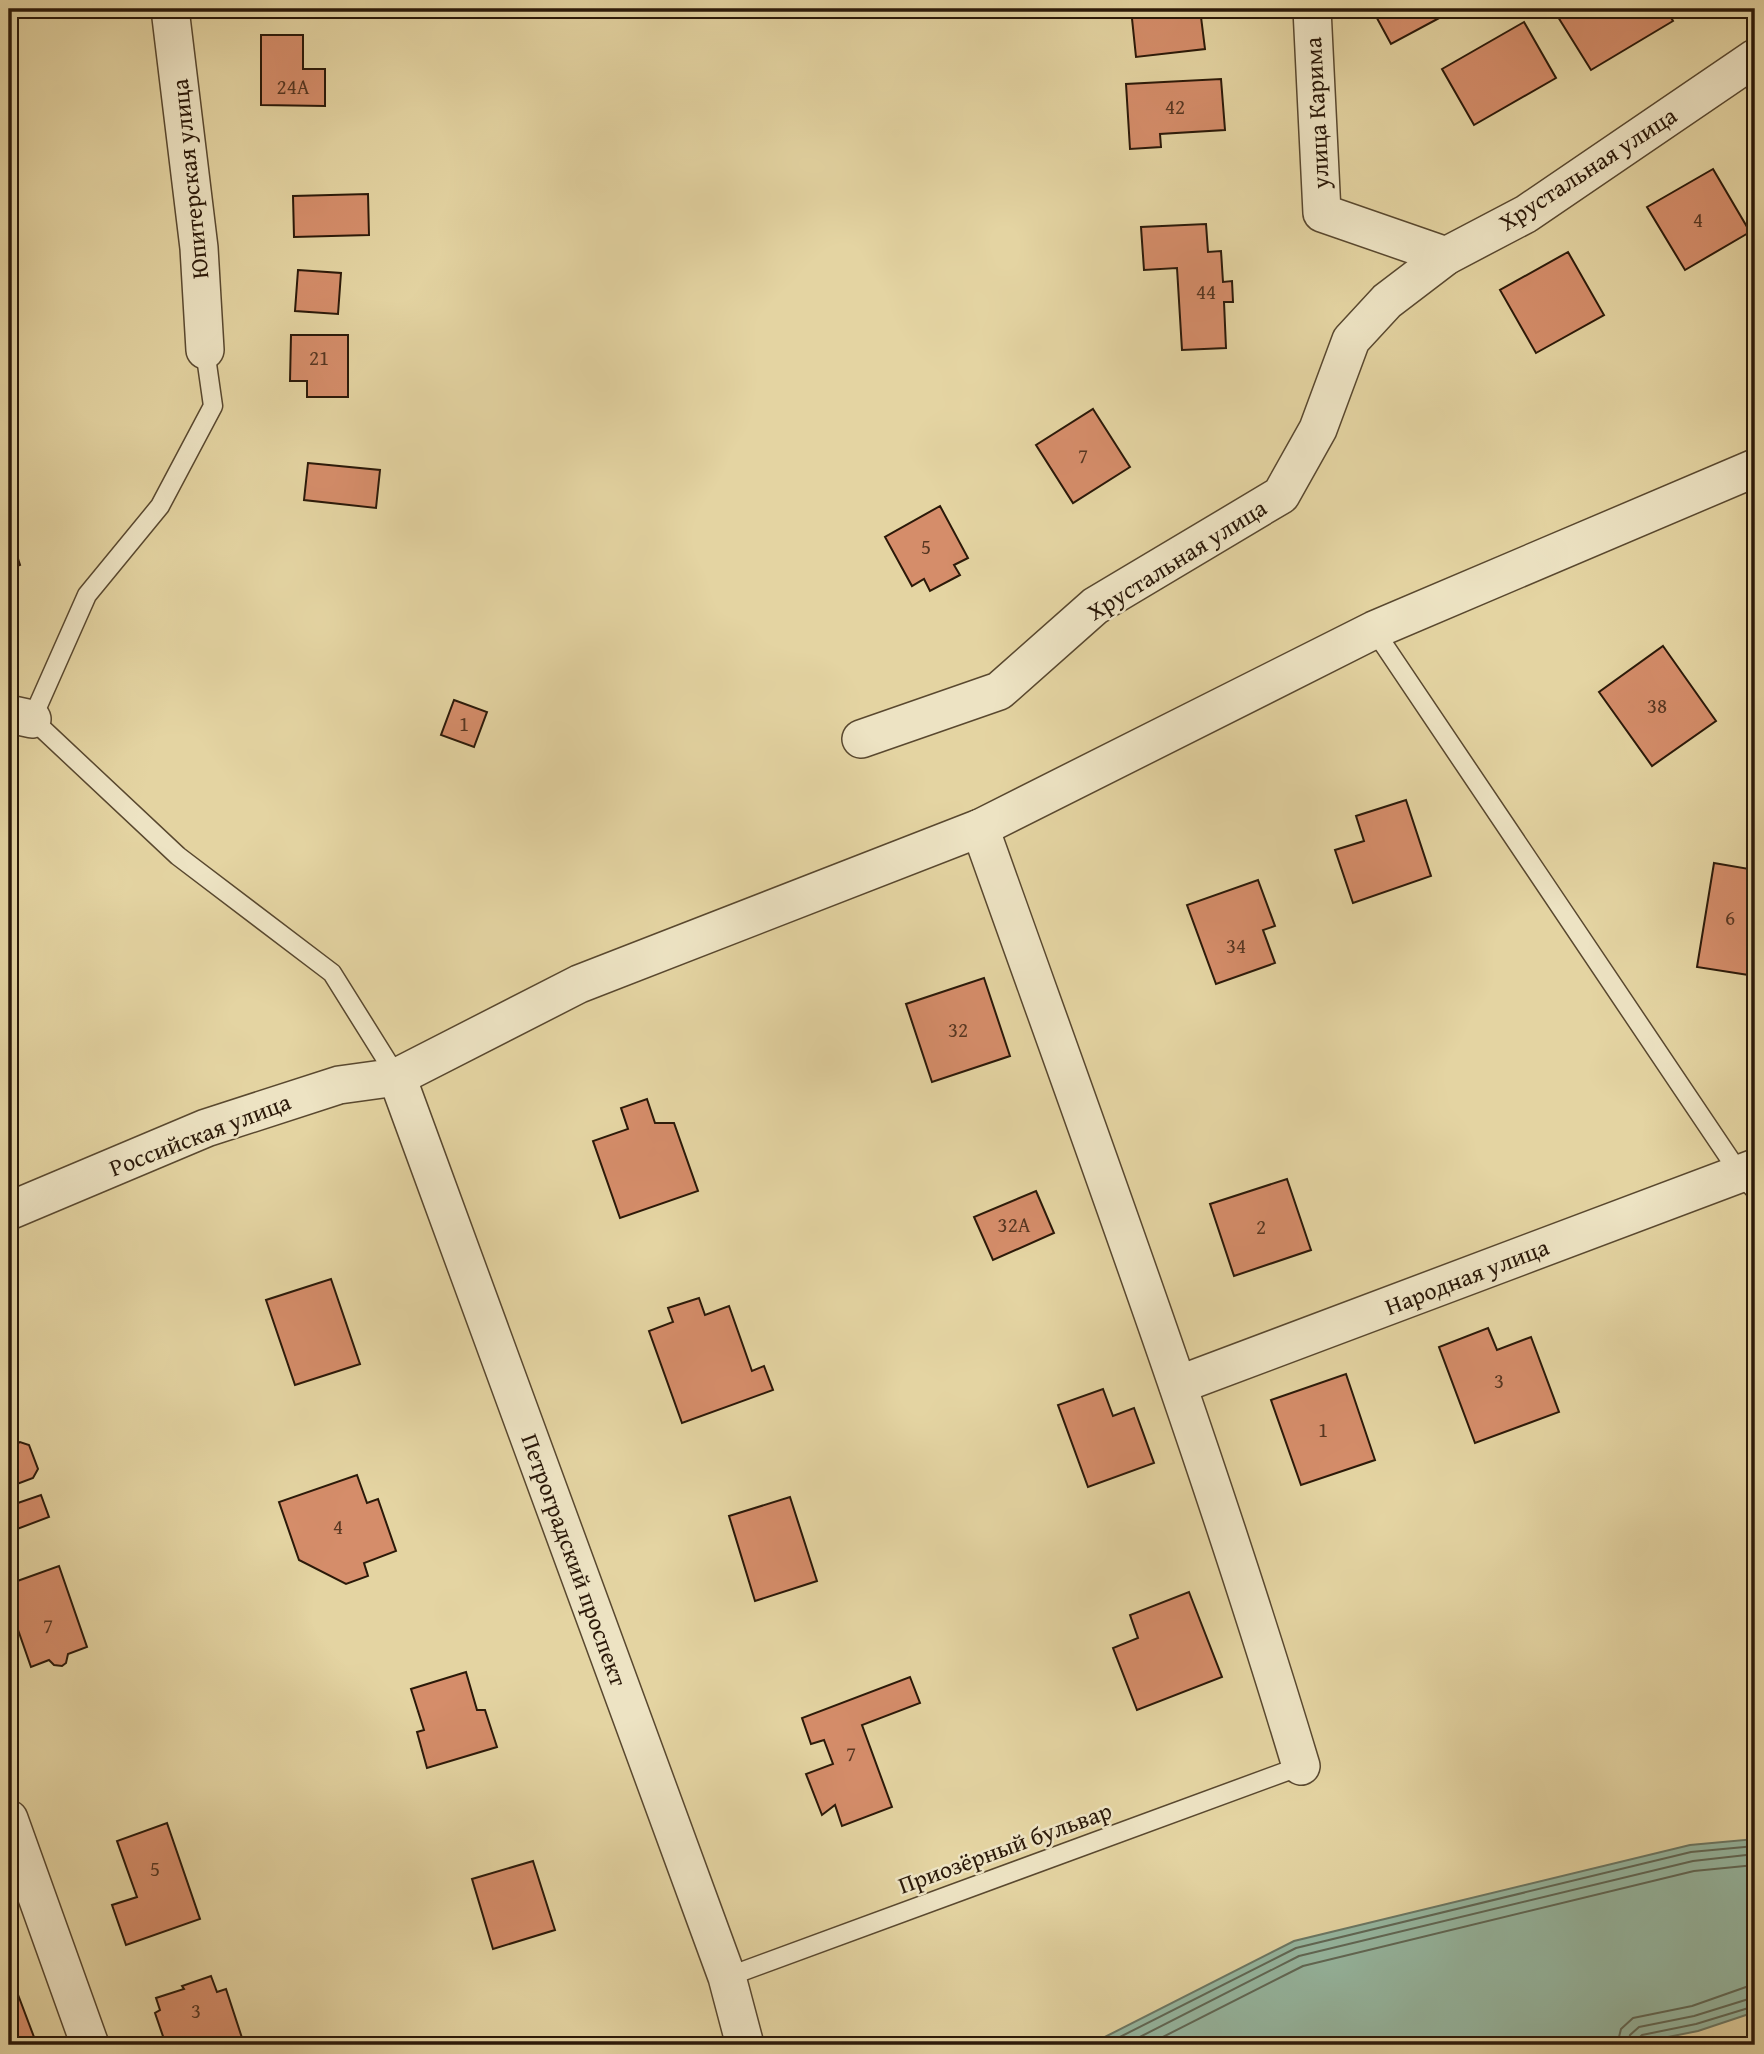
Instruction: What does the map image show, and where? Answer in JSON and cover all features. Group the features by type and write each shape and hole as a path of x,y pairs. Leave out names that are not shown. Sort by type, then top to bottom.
{"street":[{"name":"Юпитерская улица","path":"170,9 199,248 205,350"},
{"name":"улица Карима","path":"1312,9 1322,213 1446,256"},
{"name":"Хрустальная улица","path":"861,740 999,691 1095,606 1281,495 1318,429 1350,340 1387,301 1446,256 1526,214 1755,58"},
{"name":"Российская улица","path":"9,1211 206,1128 339,1085 397,1077 579,984 980,828 1374,630 1755,468"},
{"path":"980,828 1178,1385 1301,1766"},
{"name":"Петроградский проспект","path":"397,1077 727,1977 746,2045"},
{"name":"Народная улица","path":"1178,1385 1750,1177"},
{"path":"9,1819 90,2045"}],"lane":[{"path":"205,350 213,406 160,506 87,595 20,716 178,856 332,972 397,1077"},
{"path":"1374,630 1750,1177"},
{"name":"Приозёрный бульвар","path":"727,1977 1301,1766"}],"water":[{"path":"1755,1839 1755,2012 1698,2031 1628,2045 1089,2045 1294,1941 1690,1845"}],"building":[{"path":"1131,9 1200,9 1205,49 1136,57"},
{"path":"1372,9 1456,9 1391,44"},
{"path":"1553,9 1666,9 1673,21 1591,70"},
{"path":"1524,22 1556,78 1474,125 1442,69"},
{"path":"261,35 303,35 303,69 325,69 325,106 261,105"},
{"path":"1221,79 1225,130 1160,134 1161,147 1130,149 1126,84"},
{"path":"1713,169 1750,232 1685,270 1647,207"},
{"path":"368,194 369,235 294,237 293,196"},
{"path":"1206,224 1208,252 1221,251 1223,282 1232,281 1233,302 1224,302 1226,348 1182,350 1177,268 1144,270 1141,227"},
{"path":"1568,252 1604,315 1536,353 1500,290"},
{"path":"298,270 341,273 338,314 295,311"},
{"path":"291,335 348,335 348,397 307,397 307,381 290,381"},
{"path":"1093,409 1130,467 1073,503 1036,445"},
{"path":"308,463 380,470 376,508 304,500"},
{"path":"940,506 968,558 954,565 960,575 930,591 924,579 912,586 885,537"},
{"path":"9,531 20,565 9,569"},
{"path":"1663,646 1716,721 1652,766 1599,692"},
{"path":"454,700 487,712 474,747 441,735"},
{"path":"1406,800 1431,876 1353,903 1335,850 1364,841 1356,816"},
{"path":"1714,863 1755,870 1755,976 1697,967"},
{"path":"1258,880 1275,926 1263,930 1275,963 1216,984 1187,905"},
{"path":"984,978 1010,1056 932,1082 906,1004"},
{"path":"647,1099 655,1123 674,1123 698,1191 620,1218 593,1141 628,1129 621,1108"},
{"path":"1287,1179 1311,1250 1234,1276 1210,1204"},
{"path":"1036,1191 1054,1233 993,1260 974,1217"},
{"path":"331,1279 360,1364 295,1385 266,1300"},
{"path":"699,1298 705,1315 729,1306 752,1371 764,1366 773,1390 682,1423 649,1331 673,1322 668,1308"},
{"path":"1488,1328 1497,1350 1531,1337 1559,1412 1475,1443 1439,1347"},
{"path":"1346,1374 1375,1460 1301,1485 1271,1400"},
{"path":"1103,1389 1113,1416 1134,1408 1154,1463 1088,1487 1058,1405"},
{"path":"9,1430 14,1445 20,1442 29,1445 38,1469 33,1478 9,1487"},
{"path":"357,1475 367,1503 378,1499 396,1551 364,1563 368,1576 346,1584 299,1560 279,1502"},
{"path":"41,1495 49,1517 9,1532 9,1506"},
{"path":"790,1497 817,1581 755,1601 729,1516"},
{"path":"59,1566 87,1647 68,1654 66,1663 62,1666 54,1665 49,1660 31,1667 9,1604 9,1584"},
{"path":"1189,1592 1222,1677 1137,1710 1113,1648 1138,1638 1130,1615"},
{"path":"466,1672 477,1710 485,1710 497,1747 427,1768 417,1732 424,1730 411,1689"},
{"path":"910,1677 920,1703 862,1725 892,1807 842,1826 835,1805 822,1815 806,1774 833,1764 824,1740 811,1744 802,1718"},
{"path":"167,1823 200,1919 126,1945 112,1905 137,1897 117,1841"},
{"path":"533,1861 555,1930 493,1949 472,1879"},
{"path":"211,1976 217,1992 226,1989 244,2044 166,2045 155,2013 160,2010 156,1998"},
{"path":"17,1992 37,2045 9,2045 9,1995"}]}
